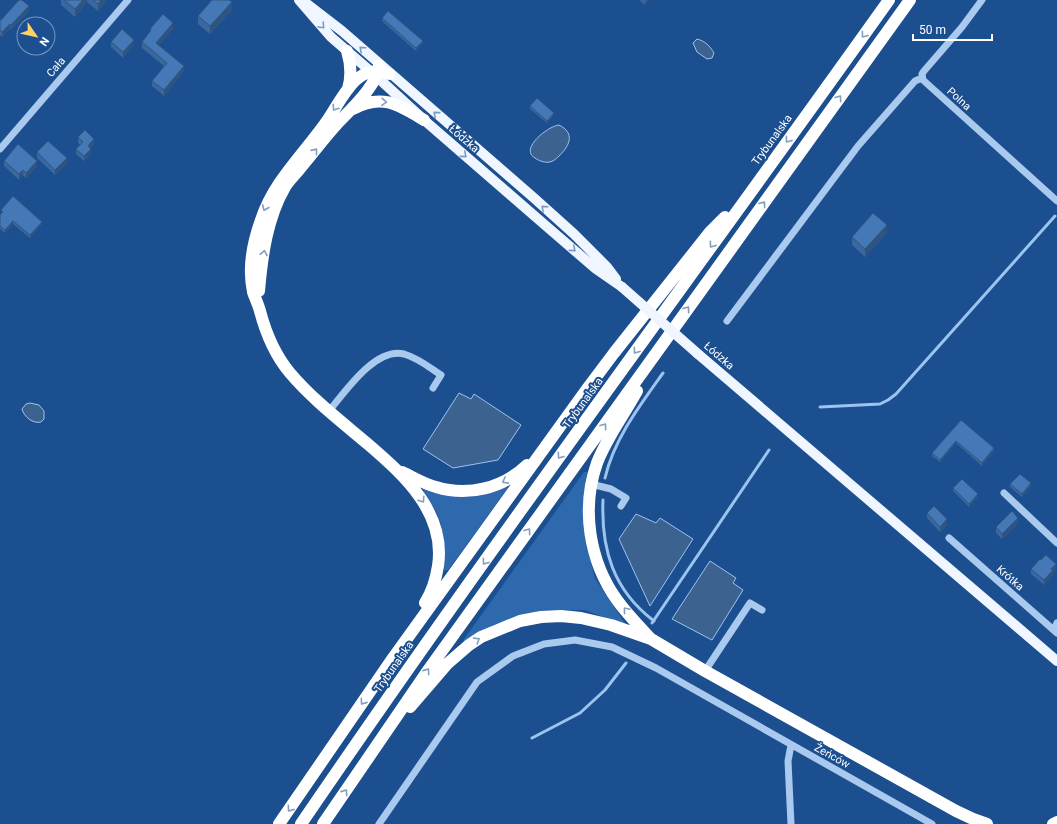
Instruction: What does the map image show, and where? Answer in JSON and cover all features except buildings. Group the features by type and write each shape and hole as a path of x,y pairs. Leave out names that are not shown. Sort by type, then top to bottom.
{"highway":[{"name":"Trybunalska","path":"301,824 415,660 889,0"},
{"path":"323,824 433,663 910,0"},
{"path":"346,51 351,72 348,90"},
{"path":"379,71 357,78 279,183 268,201 261,218 252,258 253,292 259,306 267,334 280,359 298,382 329,411 398,470 418,494 430,512 436,529 439,557 437,575 432,592 393,658"},
{"path":"259,306 260,276 269,229 285,187 330,131 370,86 379,71"},
{"path":"347,113 366,103 384,102 398,104 424,120"},
{"path":"279,824 393,658 614,353 706,238 751,191"},
{"path":"651,639 617,600 604,578 596,558 592,542 589,503 591,484 604,447 664,341"},
{"path":"398,470 436,487 460,491 478,490 497,485 512,477 545,447"},
{"path":"390,726 418,699 447,664 481,637 520,621 541,617 561,616 581,618 610,625 651,639 705,671 956,811 987,824"},
{"path":"1053,824 1057,822"}],"main road":[{"name":"Łódzka","path":"299,0 346,51 379,71 574,234 607,267 622,287"},
{"name":"Łódzka","path":"299,0 323,16 379,71 424,120 596,269 622,287 698,354 1057,661"}],"street":[{"name":"Cała","path":"0,149 128,0"},
{"path":"728,321 858,146 915,81 922,78 924,71 962,27 982,0"},
{"name":"Polna","path":"922,78 924,83 1057,201"},
{"path":"329,411 359,376 372,364 387,356 402,354 418,359 441,375 433,388"},
{"path":"591,484 611,489 626,498 621,506"},
{"path":"1004,493 1057,543"},
{"name":"Krótka","path":"949,538 1055,632"},
{"path":"705,671 750,603 762,610"},
{"path":"1055,632 1057,623"},
{"name":"Żeńców","path":"379,824 477,682 513,656 544,644 575,640 612,647 656,668 932,824"},
{"path":"791,745 788,761 791,824"}],"shaded area":[{"path":"697,39 705,42 711,48 714,53 712,58 707,59 697,52 693,43"},
{"path":"559,125 564,128 569,135 566,147 553,161 542,162 538,160 531,154 530,149 533,144 537,138 548,129"},
{"path":"459,393 471,399 474,394 521,425 498,460 453,468 423,449"},
{"path":"30,403 39,405 44,411 44,419 41,422 32,421 23,412 22,409 26,404"},
{"path":"584,472 587,472 585,501 586,545 595,578 626,625 584,610 539,611 495,624 463,643 464,639"},
{"path":"508,488 448,570 444,571 443,533 436,511 423,489"},
{"path":"636,514 656,523 660,518 693,539 650,606 619,539"},
{"path":"710,561 736,578 733,583 743,590 712,640 672,619"}],"waterway":[{"path":"820,407 880,404 896,394 1055,216"},
{"path":"605,478 609,464 621,436 663,373"},
{"path":"652,623 769,450"},
{"path":"603,500 604,535 607,552 612,567 628,596 654,621"},
{"path":"532,738 580,713 605,690 626,663"}]}
